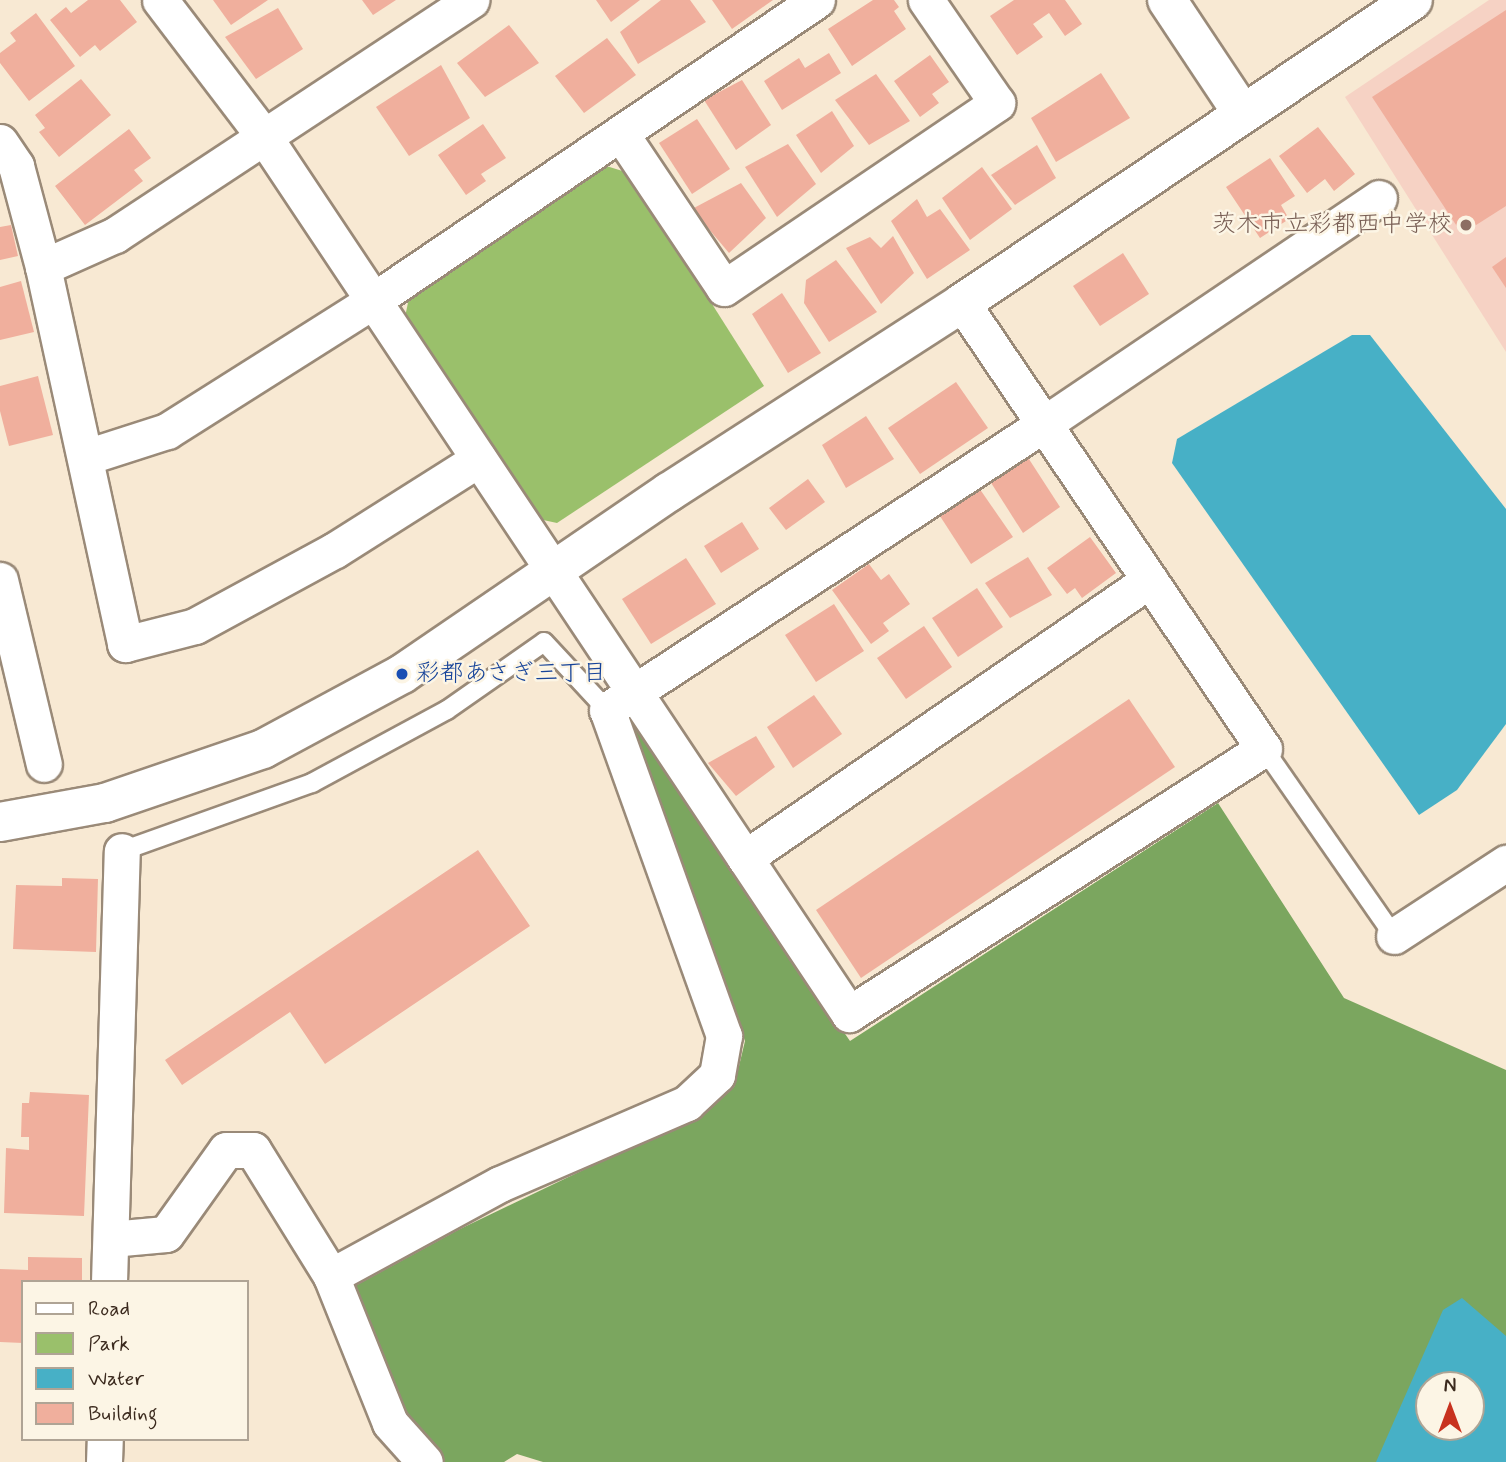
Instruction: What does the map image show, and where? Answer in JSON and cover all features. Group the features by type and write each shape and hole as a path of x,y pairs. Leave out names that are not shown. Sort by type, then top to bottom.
{"street":[{"path":"160,0 265,138 553,570 621,702 724,1035 717,1075 687,1103 500,1184 331,1276"},
{"path":"43,267 115,235 472,0"},
{"path":"86,457 167,430 374,300 817,0"},
{"path":"621,134 724,288 997,103 926,0"},
{"path":"1167,0 1242,113"},
{"path":"0,822 105,803 263,748 402,674 553,570 962,303 1412,0"},
{"path":"0,142 16,166 43,267 125,644 195,626 335,550 479,458"},
{"path":"621,702 1044,424 1379,198"},
{"path":"621,702 745,858 849,1014 1264,748 962,303"},
{"path":"0,580 44,764"},
{"path":"745,858 1150,580"},
{"path":"109,1280 122,851"},
{"path":"1394,936 1506,863"},
{"path":"110,1239 166,1234 226,1150 253,1150 331,1276 390,1423 425,1462"},
{"path":"104,1462 105,1441"}],"lane":[{"path":"122,851 312,783 447,710 544,642 621,702"},
{"path":"1264,748 1394,936"}],"shaded area":[{"name":"茨木市立彩都西中学校","path":"1489,0 1506,0 1506,352 1345,97"}],"green space":[{"path":"603,165 629,173 764,386 557,523 534,518 404,322 410,293"},
{"path":"631,722 850,1041 1218,803 1344,998 1506,1070 1506,1362 1437,1359 1430,1371 1415,1371 1415,1399 1381,1462 543,1462 517,1454 504,1462 438,1462 400,1422 353,1287 458,1230 700,1114 734,1087 745,1041"}],"water":[{"path":"1352,335 1370,335 1506,509 1506,724 1457,790 1419,815 1172,463 1177,439"},
{"path":"1462,1298 1506,1336 1506,1462 1376,1462 1415,1374 1415,1441 1485,1441 1485,1371 1416,1371 1443,1310"}],"building":[{"path":"88,0 120,0 137,22 100,51 95,45 80,57 50,20 66,7 71,13"},
{"path":"213,0 268,0 231,25"},
{"path":"362,0 396,0 373,15"},
{"path":"596,0 640,0 611,22"},
{"path":"661,0 690,0 706,22 638,64 620,32"},
{"path":"712,0 773,0 732,29"},
{"path":"873,0 894,0 899,7 894,11 906,29 852,66 828,29"},
{"path":"1014,0 1065,0 1082,24 1065,36 1049,13 1033,24 1043,37 1017,55 990,16"},
{"path":"278,8 303,49 256,79 225,37"},
{"path":"1506,10 1506,206 1462,234 1372,97"},
{"path":"36,13 75,66 29,101 0,63 0,53 16,41 10,33"},
{"path":"509,25 539,63 485,97 457,63"},
{"path":"607,38 636,75 584,113 555,76"},
{"path":"829,53 841,73 782,110 764,81 799,58 805,68"},
{"path":"930,55 949,82 932,94 939,103 920,117 894,81"},
{"path":"441,65 470,118 409,156 376,107"},
{"path":"1101,73 1130,118 1056,162 1031,118"},
{"path":"876,74 910,121 869,145 835,100"},
{"path":"81,79 111,115 59,157 39,132 45,128 35,115"},
{"path":"742,80 771,125 736,150 704,100"},
{"path":"832,111 854,146 821,173 796,135"},
{"path":"697,119 730,169 692,194 659,143"},
{"path":"483,124 506,158 481,174 486,181 466,195 438,155"},
{"path":"1318,127 1355,174 1334,191 1325,179 1307,193 1279,156"},
{"path":"129,129 151,158 134,170 143,181 85,225 55,186"},
{"path":"788,144 816,184 777,217 745,167"},
{"path":"1037,145 1056,178 1015,205 991,175"},
{"path":"1270,158 1295,196 1281,205 1289,219 1260,238 1226,187"},
{"path":"982,167 1012,209 970,240 942,198"},
{"path":"741,183 766,218 729,253 692,209"},
{"path":"917,199 927,217 940,209 970,250 927,279 891,221"},
{"path":"11,225 18,256 0,260 0,227"},
{"path":"893,236 914,273 881,304 846,248 870,237 881,248"},
{"path":"1123,253 1149,294 1100,326 1073,286"},
{"path":"1506,257 1506,288 1492,267"},
{"path":"836,260 877,312 829,342 804,303 806,280"},
{"path":"21,281 34,332 0,340 0,287"},
{"path":"782,293 821,353 788,373 752,314"},
{"path":"38,376 53,435 9,446 0,411 0,386"},
{"path":"956,382 988,428 920,474 888,428"},
{"path":"866,416 894,459 846,488 822,445"},
{"path":"1025,453 1060,507 1023,533 988,478"},
{"path":"808,479 825,502 786,530 769,508"},
{"path":"977,485 1013,537 971,564 938,513"},
{"path":"742,522 759,549 721,573 704,546"},
{"path":"1090,537 1116,573 1082,598 1075,588 1067,594 1047,568"},
{"path":"1028,557 1052,595 1010,618 985,583"},
{"path":"686,558 716,604 651,644 622,599"},
{"path":"869,564 881,580 889,574 910,604 883,623 889,631 871,644 832,590"},
{"path":"977,588 1003,627 958,657 932,618"},
{"path":"834,604 864,651 816,682 785,635"},
{"path":"924,626 952,667 906,699 877,658"},
{"path":"814,695 842,734 793,768 767,727"},
{"path":"1129,699 1175,767 861,978 816,910"},
{"path":"756,736 775,767 736,796 708,763"},
{"path":"478,850 530,926 325,1064 290,1012 182,1085 165,1060"},
{"path":"62,878 98,879 96,952 13,949 16,885 62,886"},
{"path":"30,1092 89,1095 84,1216 4,1213 6,1148 29,1150 29,1137 21,1137 22,1103 29,1103"},
{"path":"28,1257 82,1258 82,1280 21,1280 21,1343 0,1342 0,1269 28,1270"}],"place":[{"name":"茨木市立彩都西中学校","path":"1466,225"},
{"name":"彩都あさぎ三丁目","path":"402,674"}]}
